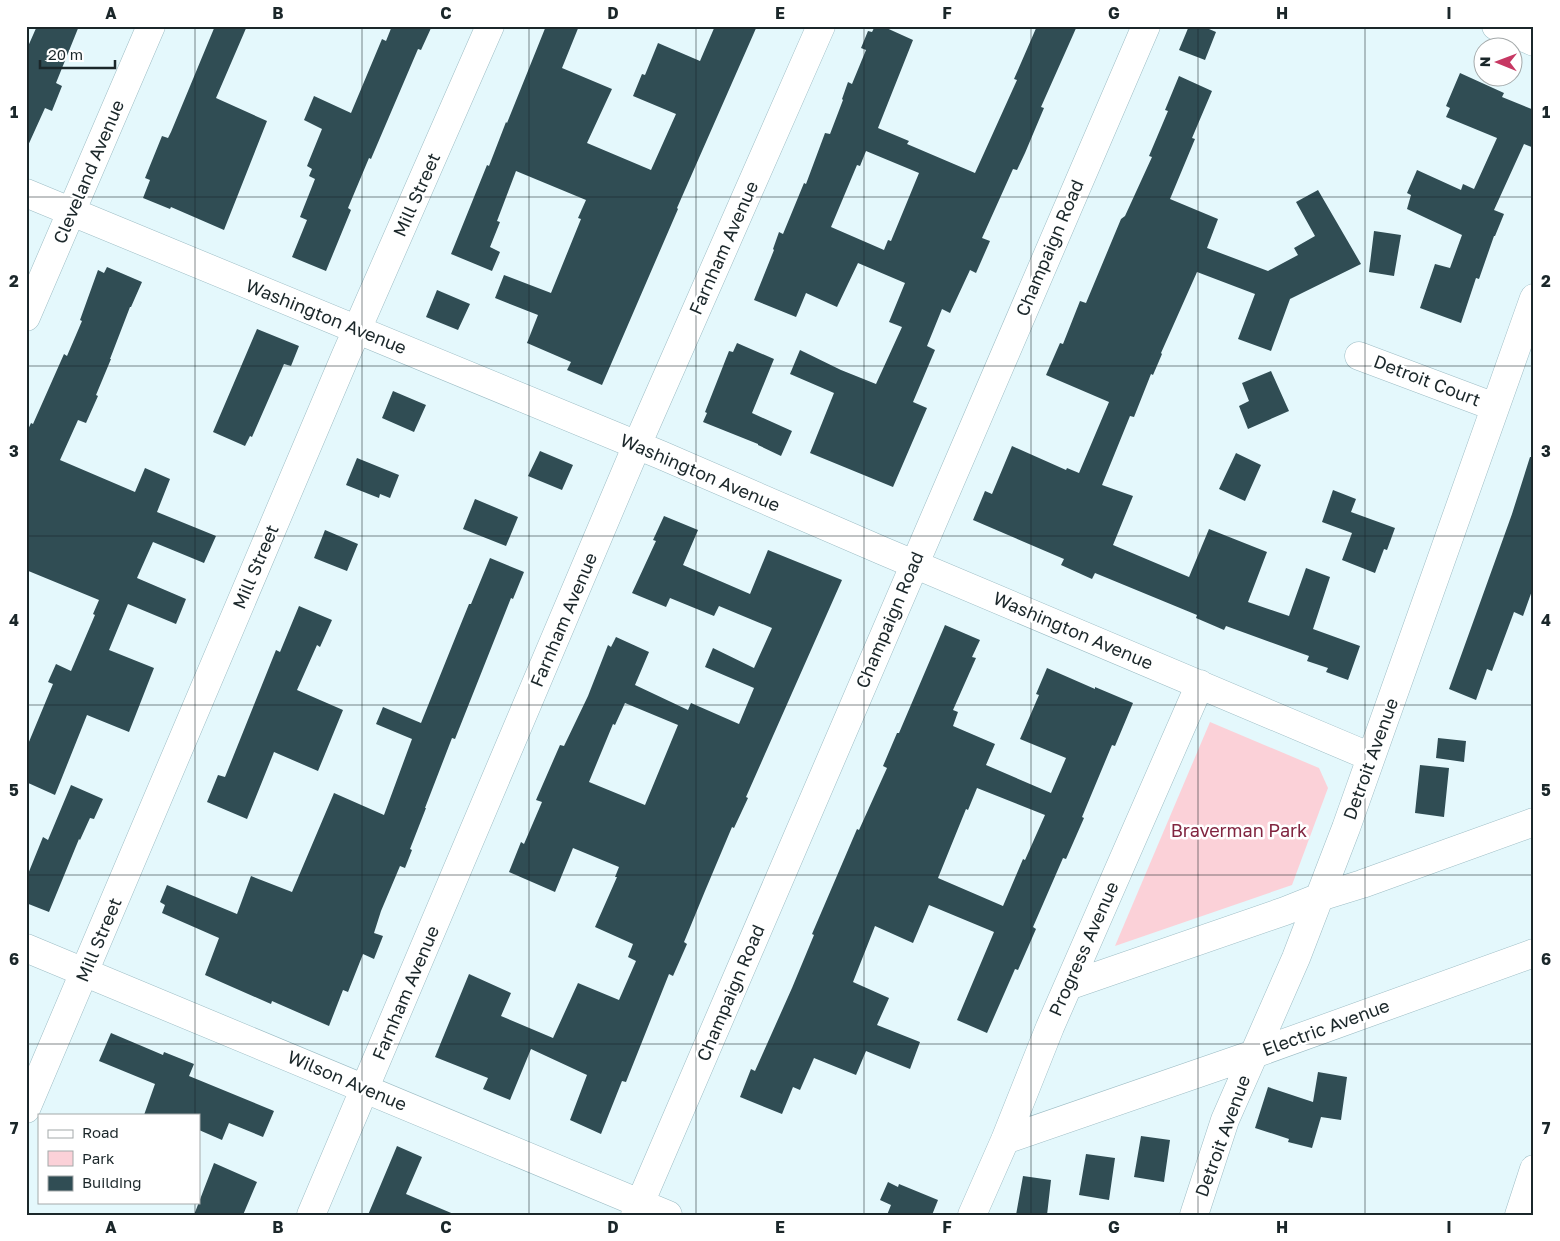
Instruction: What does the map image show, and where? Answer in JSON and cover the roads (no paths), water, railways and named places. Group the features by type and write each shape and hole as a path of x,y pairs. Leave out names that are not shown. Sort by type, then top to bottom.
{"street":[{"name":"Cleveland Avenue","path":"26,317 151,26"},
{"name":"Mill Street","path":"26,1109 358,330 490,26"},
{"name":"Farnham Avenue","path":"311,1215 637,445 821,26"},
{"name":"Champaign Road","path":"638,1209 1146,26"},
{"path":"1496,26 1534,42"},
{"name":"Washington Avenue","path":"26,193 637,445 1371,757"},
{"name":"Detroit Avenue","path":"1194,1215 1225,1120 1296,958 1346,828 1534,298"},
{"name":"Detroit Court","path":"1359,356 1495,407"},
{"name":"Progress Avenue","path":"972,1215 1068,986 1200,684"},
{"path":"1068,986 1534,822"},
{"name":"Wilson Avenue","path":"26,948 365,1088 638,1209 668,1215"},
{"name":"Electric Avenue","path":"1005,1140 1254,1054 1534,953"},
{"path":"1519,1215 1534,1170"}],"park label":[{"name":"Braverman Park","path":"1239,831"}]}
